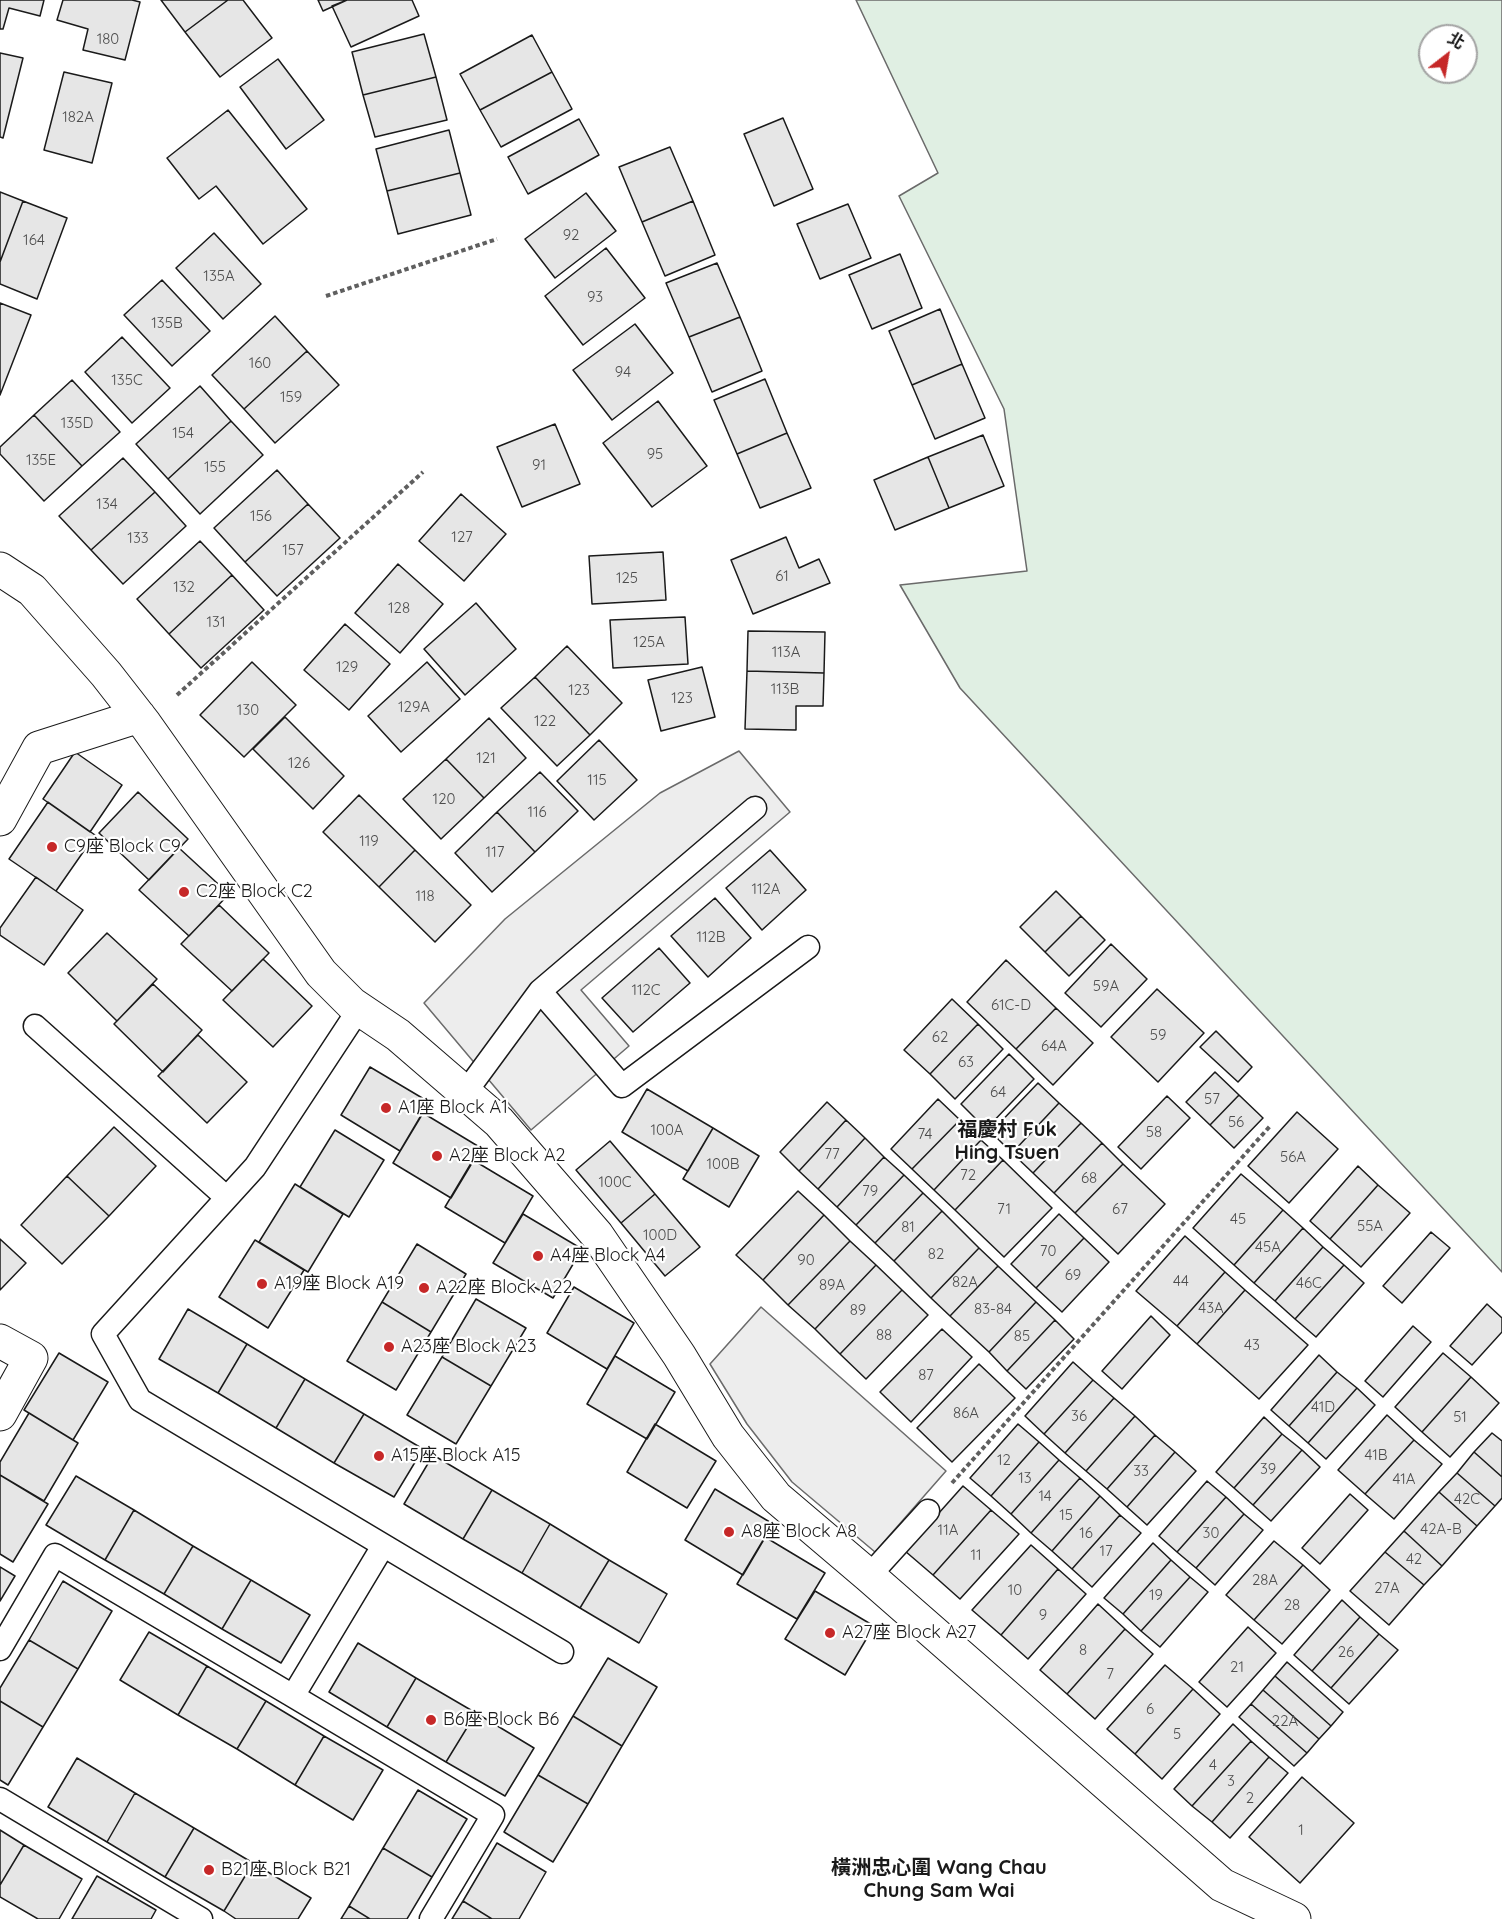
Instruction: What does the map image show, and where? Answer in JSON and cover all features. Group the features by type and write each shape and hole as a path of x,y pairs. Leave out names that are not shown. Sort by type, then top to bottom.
{"street":[{"path":"0,569 32,590 106,674 142,720 321,973 359,1009 398,1035 499,1122 597,1235 679,1355 729,1436 776,1497 1222,1885 1294,1919"},
{"path":"0,819 39,748 142,720"},
{"path":"0,1341 31,1358 0,1414"}],"lane":[{"path":"465,1093 540,991 755,808"},
{"path":"540,991 622,1086 808,947"},
{"path":"359,1009 255,1167 103,1334 140,1400 562,1652"},
{"path":"35,1026 227,1198"},
{"path":"869,1576 928,1511"},
{"path":"293,1696 383,1546"},
{"path":"0,1648 55,1555 493,1815 431,1919"},
{"path":"0,1799 201,1919"}],"path":[{"path":"326,296 497,239"},
{"path":"142,720 423,472"},
{"path":"928,1511 1271,1125"}],"green space":[{"path":"856,0 1502,0 1502,1272 960,688 900,585 1027,571 1004,409 899,196 938,173"}],"shaded area":[{"path":"739,751 790,812 581,990 629,1046 531,1130 424,1003 505,919 660,793"},
{"path":"761,1307 946,1471 875,1552 792,1482 747,1424 710,1364"}],"building":[{"path":"0,0 44,0 40,16 9,8 3,29 0,29"},
{"path":"63,0 140,2 125,60 83,50 88,29 57,20"},
{"path":"161,0 228,0 185,32"},
{"path":"228,0 243,0 272,38 220,77 185,32"},
{"path":"318,0 347,0 323,11"},
{"path":"347,0 412,0 419,16 351,47 332,6"},
{"path":"424,34 436,77 363,95 352,52"},
{"path":"532,35 552,72 480,110 460,74"},
{"path":"0,53 23,58 3,138 0,137"},
{"path":"278,59 324,120 286,149 240,87"},
{"path":"64,72 112,83 92,163 44,150"},
{"path":"552,72 572,109 501,147 480,110"},
{"path":"436,77 447,120 375,137 363,95"},
{"path":"228,110 307,209 263,244 216,186 199,199 167,158"},
{"path":"783,118 813,189 774,206 744,134"},
{"path":"579,119 599,155 528,194 508,157"},
{"path":"449,130 460,173 387,191 376,149"},
{"path":"670,147 693,201 642,222 619,167"},
{"path":"460,173 471,215 398,234 387,191"},
{"path":"0,192 23,201 0,262"},
{"path":"586,193 616,231 555,278 525,239"},
{"path":"23,201 67,218 37,299 0,284 0,262"},
{"path":"693,201 715,255 665,276 642,222"},
{"path":"848,204 871,258 820,279 797,224"},
{"path":"214,233 261,284 223,319 176,268"},
{"path":"606,248 645,298 583,345 545,296"},
{"path":"900,254 922,308 872,329 849,275"},
{"path":"717,263 740,317 689,337 666,283"},
{"path":"162,280 210,331 172,366 124,315"},
{"path":"0,303 31,315 0,395"},
{"path":"940,309 962,364 912,385 889,331"},
{"path":"275,316 307,351 244,409 212,375"},
{"path":"740,317 762,371 712,392 689,337"},
{"path":"635,324 673,373 612,420 573,370"},
{"path":"122,337 170,388 132,423 85,372"},
{"path":"307,351 339,385 275,443 244,409"},
{"path":"962,364 985,418 935,439 912,385"},
{"path":"765,379 787,433 737,454 714,400"},
{"path":"72,380 120,432 82,466 34,415"},
{"path":"200,386 231,421 168,479 136,444"},
{"path":"658,401 707,466 652,507 603,443"},
{"path":"34,415 82,466 44,501 0,454 0,447"},
{"path":"231,421 263,455 200,514 168,479"},
{"path":"555,424 580,484 522,507 497,447"},
{"path":"787,433 811,488 760,508 737,454"},
{"path":"983,435 1004,486 949,508 928,457"},
{"path":"928,457 949,508 895,530 874,480"},
{"path":"123,458 155,492 91,550 59,516"},
{"path":"277,470 308,504 245,562 214,528"},
{"path":"155,492 186,526 123,584 91,550"},
{"path":"461,494 506,534 464,581 419,541"},
{"path":"308,504 340,538 277,596 245,562"},
{"path":"786,537 799,568 819,559 830,583 753,614 731,560"},
{"path":"200,541 232,575 169,634 137,599"},
{"path":"663,552 666,600 592,604 589,556"},
{"path":"398,564 443,604 400,653 355,613"},
{"path":"232,575 264,610 201,668 169,634"},
{"path":"476,603 516,649 465,695 424,649"},
{"path":"685,617 688,664 613,668 610,620"},
{"path":"345,624 390,664 349,710 304,670"},
{"path":"748,631 825,632 824,673 747,671"},
{"path":"567,646 622,703 590,735 535,677"},
{"path":"252,662 296,705 244,757 200,715"},
{"path":"427,662 460,699 401,752 368,716"},
{"path":"702,667 715,717 661,731 648,680"},
{"path":"747,671 824,673 823,706 796,706 796,730 745,729"},
{"path":"535,677 590,735 557,766 501,708"},
{"path":"285,717 344,776 313,809 253,749"},
{"path":"489,718 526,758 484,798 446,759"},
{"path":"599,740 637,780 594,820 557,781"},
{"path":"75,752 122,785 90,832 43,799"},
{"path":"446,759 484,798 441,839 403,799"},
{"path":"540,772 578,811 535,852 497,812"},
{"path":"138,792 188,839 149,880 99,833"},
{"path":"359,795 415,850 379,887 323,832"},
{"name":"C9座 Block C9","path":"48,802 95,835 56,891 9,859"},
{"path":"497,812 535,852 492,892 455,853"},
{"name":"C2座 Block C2","path":"179,848 229,894 189,936 139,890"},
{"path":"415,850 471,905 435,942 379,887"},
{"path":"770,850 806,890 762,930 726,888"},
{"path":"36,877 83,910 44,965 0,935 0,928"},
{"path":"1056,891 1081,916 1045,952 1020,927"},
{"path":"715,898 751,938 708,977 671,936"},
{"path":"219,905 269,953 232,991 181,944"},
{"path":"1081,916 1105,940 1069,976 1045,952"},
{"path":"107,933 157,979 117,1021 68,973"},
{"path":"1111,944 1147,979 1101,1027 1065,993"},
{"path":"659,948 690,983 633,1032 602,998"},
{"path":"263,959 312,1006 273,1047 223,1000"},
{"path":"1006,960 1056,1008 1016,1049 967,1002"},
{"path":"153,984 202,1030 163,1072 114,1024"},
{"path":"1157,989 1204,1033 1158,1082 1111,1037"},
{"path":"952,999 978,1024 930,1074 904,1050"},
{"path":"1056,1008 1093,1043 1053,1085 1016,1049"},
{"path":"978,1024 1003,1049 955,1099 930,1074"},
{"path":"1216,1031 1252,1067 1238,1082 1200,1047"},
{"path":"198,1035 247,1082 207,1123 158,1076"},
{"path":"1009,1054 1034,1079 986,1129 961,1104"},
{"name":"A1座 Block A1","path":"370,1067 429,1102 400,1151 341,1115"},
{"path":"1215,1072 1239,1095 1210,1125 1186,1102"},
{"path":"1038,1083 1059,1103 1012,1153 991,1132"},
{"path":"647,1089 713,1128 688,1171 622,1132"},
{"path":"1239,1095 1263,1118 1234,1148 1210,1125"},
{"path":"1167,1096 1190,1118 1141,1169 1118,1147"},
{"path":"938,1099 960,1120 912,1169 891,1149"},
{"path":"827,1102 846,1120 799,1171 780,1152"},
{"path":"1059,1103 1081,1123 1033,1173 1012,1153"},
{"path":"1297,1112 1338,1149 1289,1203 1248,1166"},
{"name":"A2座 Block A2","path":"423,1113 481,1148 451,1198 393,1163"},
{"path":"846,1120 865,1138 818,1189 799,1171"},
{"path":"960,1120 981,1140 934,1190 912,1169"},
{"path":"1081,1123 1102,1143 1054,1193 1033,1173"},
{"path":"114,1127 156,1166 109,1216 67,1176"},
{"path":"713,1128 759,1156 729,1207 683,1179"},
{"path":"335,1130 384,1160 349,1217 300,1187"},
{"path":"865,1138 884,1157 837,1207 818,1189"},
{"path":"981,1140 1003,1160 955,1210 934,1190"},
{"path":"610,1141 655,1194 621,1223 576,1170"},
{"path":"1102,1143 1123,1164 1075,1213 1054,1193"},
{"path":"884,1157 904,1175 856,1225 837,1207"},
{"path":"473,1160 533,1196 505,1243 445,1207"},
{"path":"1003,1160 1052,1208 1004,1257 955,1210"},
{"path":"1123,1164 1165,1204 1118,1254 1075,1213"},
{"path":"1358,1166 1378,1185 1330,1239 1310,1221"},
{"path":"1241,1174 1283,1210 1234,1265 1193,1228"},
{"path":"904,1175 923,1193 875,1243 856,1225"},
{"path":"67,1176 109,1216 62,1264 21,1225"},
{"path":"295,1184 343,1214 308,1272 259,1242"},
{"path":"1378,1185 1410,1213 1361,1267 1330,1239"},
{"path":"798,1191 824,1215 763,1280 736,1255"},
{"path":"923,1193 942,1211 894,1261 875,1243"},
{"path":"655,1194 700,1247 665,1276 621,1223"},
{"path":"1283,1210 1303,1228 1254,1283 1234,1265"},
{"path":"942,1211 979,1248 931,1298 894,1261"},
{"name":"A4座 Block A4","path":"523,1214 582,1249 553,1298 493,1263"},
{"path":"1059,1214 1084,1238 1036,1288 1011,1264"},
{"path":"824,1215 850,1241 788,1305 763,1280"},
{"path":"1303,1228 1323,1247 1275,1301 1254,1283"},
{"path":"1431,1232 1450,1248 1402,1303 1383,1286"},
{"path":"1185,1236 1225,1272 1177,1326 1136,1291"},
{"path":"1084,1238 1109,1262 1062,1312 1036,1288"},
{"path":"0,1239 26,1263 0,1290"},
{"name":"A19座 Block A19","path":"255,1240 304,1270 268,1328 219,1297"},
{"path":"850,1241 876,1265 815,1329 788,1305"},
{"name":"A22座 Block A22","path":"417,1244 466,1274 431,1332 382,1302"},
{"path":"1323,1247 1344,1265 1295,1319 1275,1301"},
{"path":"979,1248 998,1266 950,1316 931,1298"},
{"path":"876,1265 902,1290 840,1354 815,1329"},
{"path":"1344,1265 1364,1283 1316,1337 1295,1319"},
{"path":"998,1266 1036,1302 989,1352 950,1316"},
{"path":"1225,1272 1245,1290 1197,1344 1177,1326"},
{"path":"574,1287 634,1323 607,1369 547,1333"},
{"path":"902,1290 928,1315 866,1379 840,1354"},
{"path":"1245,1290 1308,1345 1259,1399 1197,1344"},
{"path":"476,1299 526,1328 491,1386 442,1357"},
{"name":"A23座 Block A23","path":"382,1302 431,1332 396,1390 347,1361"},
{"path":"1036,1302 1055,1320 1007,1371 989,1352"},
{"path":"1487,1304 1502,1318 1502,1332 1472,1365 1450,1346"},
{"path":"188,1309 247,1344 218,1393 159,1359"},
{"path":"1151,1316 1170,1335 1122,1389 1102,1371"},
{"path":"1055,1320 1074,1339 1026,1389 1007,1371"},
{"path":"1413,1326 1431,1342 1383,1397 1365,1381"},
{"path":"942,1329 972,1357 911,1422 880,1392"},
{"path":"247,1344 305,1379 276,1428 218,1393"},
{"path":"59,1353 108,1382 73,1440 24,1410"},
{"path":"1443,1353 1471,1377 1422,1432 1395,1407"},
{"path":"1319,1355 1337,1372 1289,1426 1271,1410"},
{"path":"615,1356 675,1392 647,1439 587,1404"},
{"path":"442,1357 491,1386 456,1444 407,1415"},
{"path":"1073,1362 1093,1380 1044,1434 1025,1416"},
{"path":"979,1364 1015,1398 952,1462 917,1428"},
{"path":"1337,1372 1357,1388 1308,1443 1289,1426"},
{"path":"1471,1377 1499,1403 1450,1457 1422,1432"},
{"path":"305,1379 364,1414 334,1463 276,1428"},
{"path":"1093,1380 1114,1398 1065,1453 1044,1434"},
{"path":"1357,1388 1375,1405 1326,1459 1308,1443"},
{"path":"1114,1398 1135,1416 1086,1471 1065,1453"},
{"path":"29,1413 78,1443 44,1501 0,1475 0,1462"},
{"name":"A15座 Block A15","path":"364,1414 423,1449 394,1497 334,1463"},
{"path":"1387,1415 1414,1440 1365,1494 1338,1470"},
{"path":"1135,1416 1155,1435 1107,1489 1086,1471"},
{"path":"1264,1417 1282,1434 1234,1488 1216,1472"},
{"path":"655,1424 716,1461 687,1508 627,1472"},
{"path":"1018,1424 1039,1442 991,1496 970,1478"},
{"path":"1492,1433 1502,1441 1502,1477 1474,1452"},
{"path":"1282,1434 1302,1450 1253,1505 1234,1488"},
{"path":"1155,1435 1175,1452 1127,1507 1107,1489"},
{"path":"1414,1440 1442,1464 1394,1519 1365,1494"},
{"path":"1039,1442 1059,1460 1011,1514 991,1496"},
{"path":"1302,1450 1320,1467 1271,1521 1253,1505"},
{"path":"1175,1452 1196,1471 1147,1525 1127,1507"},
{"path":"1474,1452 1502,1477 1502,1498 1495,1506 1457,1473"},
{"path":"433,1455 492,1490 463,1539 404,1504"},
{"path":"1059,1460 1080,1478 1031,1533 1011,1514"},
{"path":"1457,1473 1495,1506 1477,1526 1439,1492"},
{"path":"0,1475 48,1504 13,1562 0,1554"},
{"path":"76,1476 134,1510 105,1560 46,1525"},
{"path":"1080,1478 1100,1496 1052,1551 1031,1533"},
{"path":"1207,1481 1226,1497 1177,1552 1159,1536"},
{"path":"963,1486 991,1510 933,1575 905,1551"},
{"name":"A8座 Block A8","path":"715,1489 773,1524 743,1575 685,1540"},
{"path":"492,1490 550,1524 522,1573 463,1539"},
{"path":"1439,1492 1477,1526 1442,1566 1404,1531"},
{"path":"1350,1494 1368,1510 1320,1564 1302,1548"},
{"path":"1100,1496 1120,1515 1072,1569 1052,1551"},
{"path":"1226,1497 1244,1514 1196,1568 1177,1552"},
{"path":"134,1510 193,1546 164,1594 105,1560"},
{"path":"991,1510 1019,1534 960,1599 933,1575"},
{"path":"1244,1514 1263,1530 1215,1585 1196,1568"},
{"path":"1120,1515 1141,1533 1092,1587 1072,1569"},
{"path":"550,1524 609,1560 580,1608 522,1573"},
{"path":"1404,1531 1442,1566 1424,1585 1385,1552"},
{"path":"765,1537 825,1573 797,1619 737,1584"},
{"path":"1274,1541 1303,1565 1254,1620 1226,1595"},
{"path":"1153,1543 1171,1560 1123,1614 1104,1598"},
{"path":"1031,1545 1058,1569 1001,1635 972,1610"},
{"path":"193,1546 251,1580 222,1629 164,1594"},
{"path":"1385,1552 1424,1585 1389,1625 1350,1591"},
{"path":"609,1560 667,1594 639,1643 580,1608"},
{"path":"1171,1560 1190,1577 1141,1631 1123,1614"},
{"path":"1303,1565 1330,1590 1282,1644 1254,1620"},
{"path":"0,1567 15,1576 0,1601"},
{"path":"1058,1569 1086,1594 1028,1659 1001,1635"},
{"path":"1190,1577 1208,1592 1160,1647 1141,1631"},
{"path":"251,1580 310,1615 281,1663 222,1629"},
{"path":"63,1581 112,1611 78,1669 29,1640"},
{"name":"A27座 Block A27","path":"815,1591 874,1626 845,1675 785,1639"},
{"path":"1342,1600 1360,1617 1312,1671 1294,1655"},
{"path":"1098,1604 1125,1629 1067,1694 1040,1670"},
{"path":"1360,1617 1379,1634 1331,1688 1312,1671"},
{"path":"1248,1627 1276,1653 1227,1707 1199,1682"},
{"path":"1125,1629 1153,1654 1095,1719 1067,1694"},
{"path":"149,1632 207,1666 178,1715 120,1680"},
{"path":"1379,1634 1398,1650 1349,1704 1331,1688"},
{"path":"29,1640 78,1669 43,1727 0,1701 0,1688"},
{"path":"358,1643 416,1678 387,1727 329,1692"},
{"path":"608,1658 657,1687 622,1746 573,1716"},
{"path":"1287,1662 1343,1712 1331,1726 1275,1676"},
{"path":"1165,1665 1193,1689 1135,1754 1107,1729"},
{"path":"207,1666 266,1701 237,1749 178,1715"},
{"path":"1275,1676 1331,1726 1319,1739 1263,1690"},
{"name":"B6座 Block B6","path":"416,1678 476,1713 446,1762 387,1727"},
{"path":"1193,1689 1220,1714 1162,1779 1135,1754"},
{"path":"1263,1690 1319,1739 1307,1753 1251,1704"},
{"path":"0,1701 43,1727 8,1785 0,1780"},
{"path":"266,1701 324,1736 295,1785 237,1749"},
{"path":"1251,1704 1307,1753 1294,1766 1239,1717"},
{"path":"476,1713 534,1748 505,1796 446,1762"},
{"path":"573,1716 622,1746 588,1804 538,1775"},
{"path":"1233,1724 1251,1741 1192,1806 1174,1789"},
{"path":"324,1736 383,1770 353,1820 295,1785"},
{"path":"1251,1741 1269,1757 1212,1822 1192,1806"},
{"path":"1269,1757 1288,1773 1230,1838 1212,1822"},
{"path":"77,1758 135,1793 107,1842 48,1807"},
{"path":"538,1775 588,1804 553,1862 504,1832"},
{"path":"1302,1777 1354,1823 1300,1883 1249,1837"},
{"path":"418,1790 467,1819 432,1877 383,1848"},
{"path":"135,1793 194,1828 165,1877 107,1842"},
{"name":"B21座 Block B21","path":"194,1828 253,1863 224,1911 165,1877"},
{"path":"0,1830 24,1845 0,1885"},
{"path":"497,1843 546,1872 519,1919 492,1919 463,1901"},
{"path":"24,1845 82,1879 59,1919 38,1919 0,1897 0,1885"},
{"path":"383,1848 432,1877 407,1919 370,1919 349,1906"},
{"path":"253,1863 311,1898 298,1919 236,1919 224,1911"},
{"path":"97,1876 156,1910 151,1919 72,1919"},
{"path":"463,1901 492,1919 452,1919"},
{"path":"349,1906 370,1919 341,1919"}],"place":[{"name":"C9座 Block C9","path":"52,847"},
{"name":"C2座 Block C2","path":"184,892"},
{"name":"A1座 Block A1","path":"386,1108"},
{"name":"A2座 Block A2","path":"437,1156"},
{"name":"A4座 Block A4","path":"538,1256"},
{"name":"A19座 Block A19","path":"262,1284"},
{"name":"A22座 Block A22","path":"424,1288"},
{"name":"A23座 Block A23","path":"389,1347"},
{"name":"A15座 Block A15","path":"379,1456"},
{"name":"A8座 Block A8","path":"729,1532"},
{"name":"A27座 Block A27","path":"830,1633"},
{"name":"B6座 Block B6","path":"431,1720"},
{"name":"B21座 Block B21","path":"209,1870"}],"district":[{"name":"福慶村 Fuk Hing Tsuen","path":"1007,1142"},
{"name":"橫洲忠心圍 Wang Chau Chung Sam Wai","path":"939,1880"}]}
